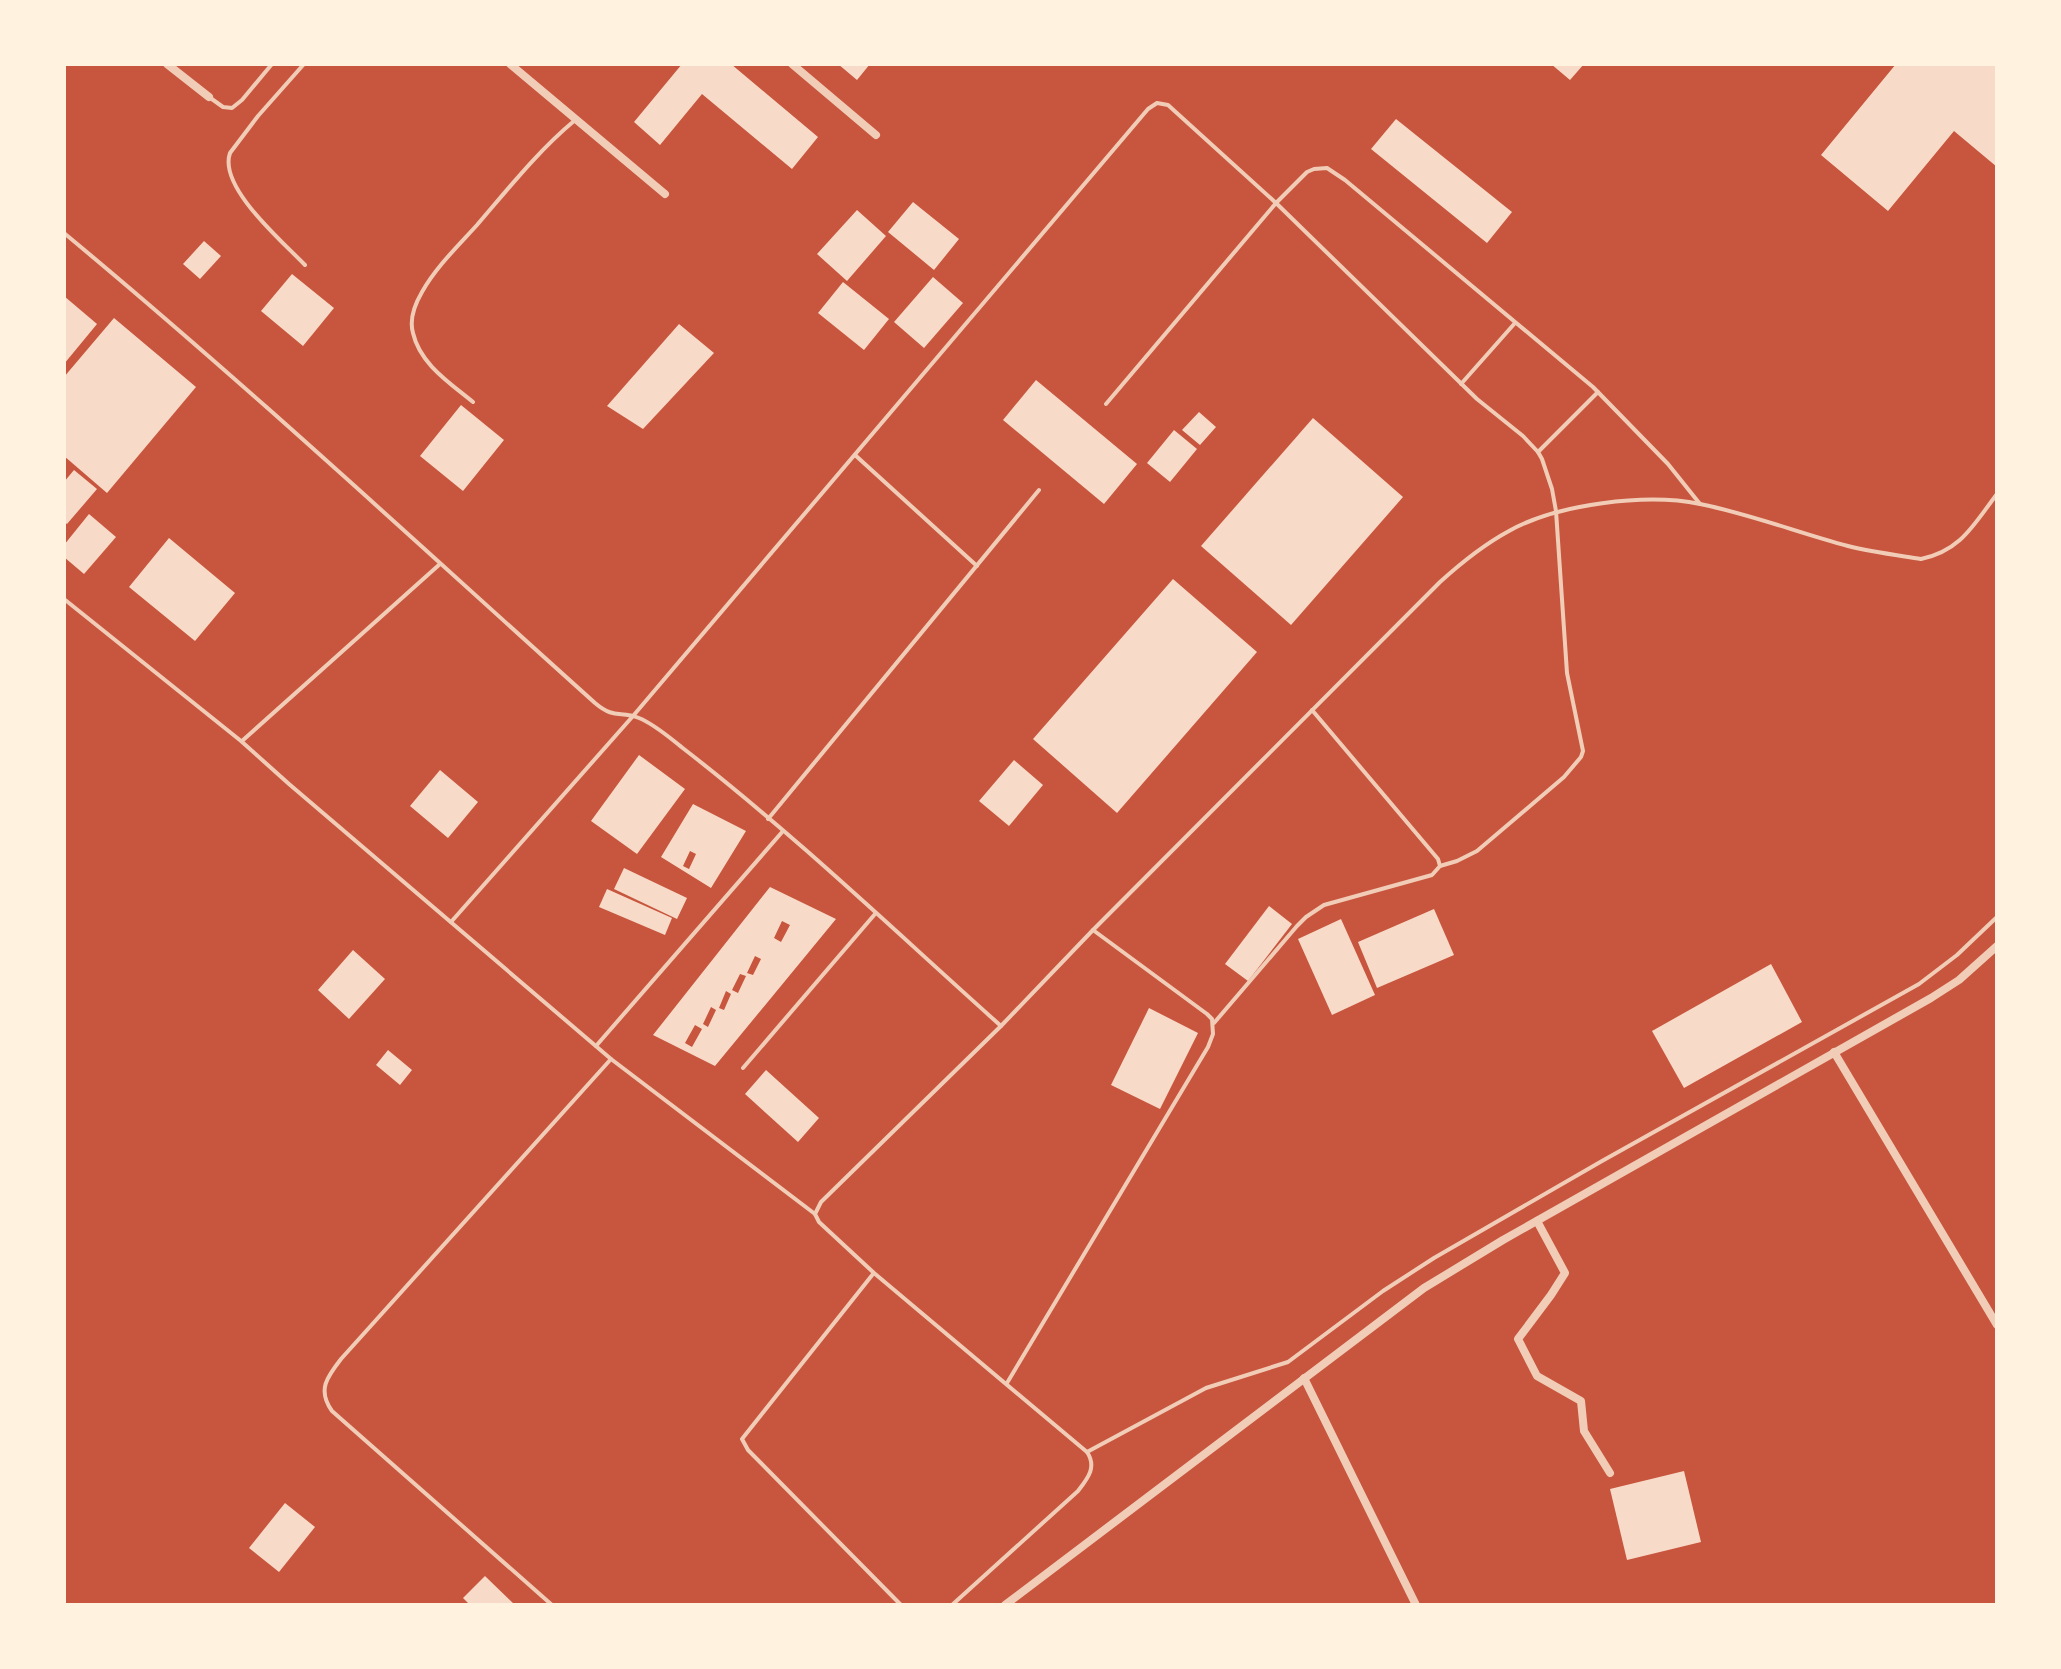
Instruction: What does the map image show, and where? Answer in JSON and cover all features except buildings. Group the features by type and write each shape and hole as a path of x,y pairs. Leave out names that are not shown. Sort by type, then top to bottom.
{"street":[{"path":"167,64 209,97"},
{"path":"510,64 665,194"},
{"path":"792,64 876,135"},
{"path":"1005,1605 1424,1288 1931,998 1959,980 1997,946"},
{"path":"1834,1052 1997,1325"},
{"path":"1537,1221 1565,1273 1518,1339 1537,1376 1581,1401 1584,1431 1610,1473"},
{"path":"1304,1378 1416,1605"}],"lane":[{"path":"209,97 223,107 232,108 272,64"},
{"path":"304,64 258,116 227,160 230,177 245,201 305,265"},
{"path":"451,922 633,716 1148,109 1157,103 1168,105 1276,203 1461,384 1538,452 1552,489 1556,511 1567,673 1583,743 1581,757 1564,777 1477,851 1440,866 1432,875 1315,910 1297,926 1213,1024"},
{"path":"473,402 423,356 412,333 415,307 431,278 455,249 557,135 576,119"},
{"path":"1106,404 1276,203 1307,172 1321,167 1331,169 1598,392 1668,464 1700,504"},
{"path":"64,233 154,308 605,711 633,716 674,741 783,831 1001,1026"},
{"path":"1461,384 1516,323"},
{"path":"1538,452 1598,392"},
{"path":"855,455 977,566"},
{"path":"768,819 1039,490"},
{"path":"815,1214 821,1202 1001,1026 1440,582 1472,555 1510,530 1556,511 1624,501 1670,500 1700,504 1847,545 1921,559 1956,545 1997,494"},
{"path":"241,741 440,564"},
{"path":"64,599 241,741 611,1059 815,1214 819,1222 874,1273 1087,1452 1092,1469 1078,1491 952,1605"},
{"path":"1312,710 1438,859 1440,866"},
{"path":"596,1046 783,831"},
{"path":"743,1068 875,914"},
{"path":"1087,1452 1206,1388 1288,1362 1383,1291 1434,1258 1919,984 1957,955 1997,917"},
{"path":"1007,1383 1213,1034 1212,1019 1207,1014 1093,930"},
{"path":"552,1605 332,1411 324,1401 323,1392 341,1359 611,1059"},
{"path":"874,1273 742,1439 748,1450 901,1605"}]}
